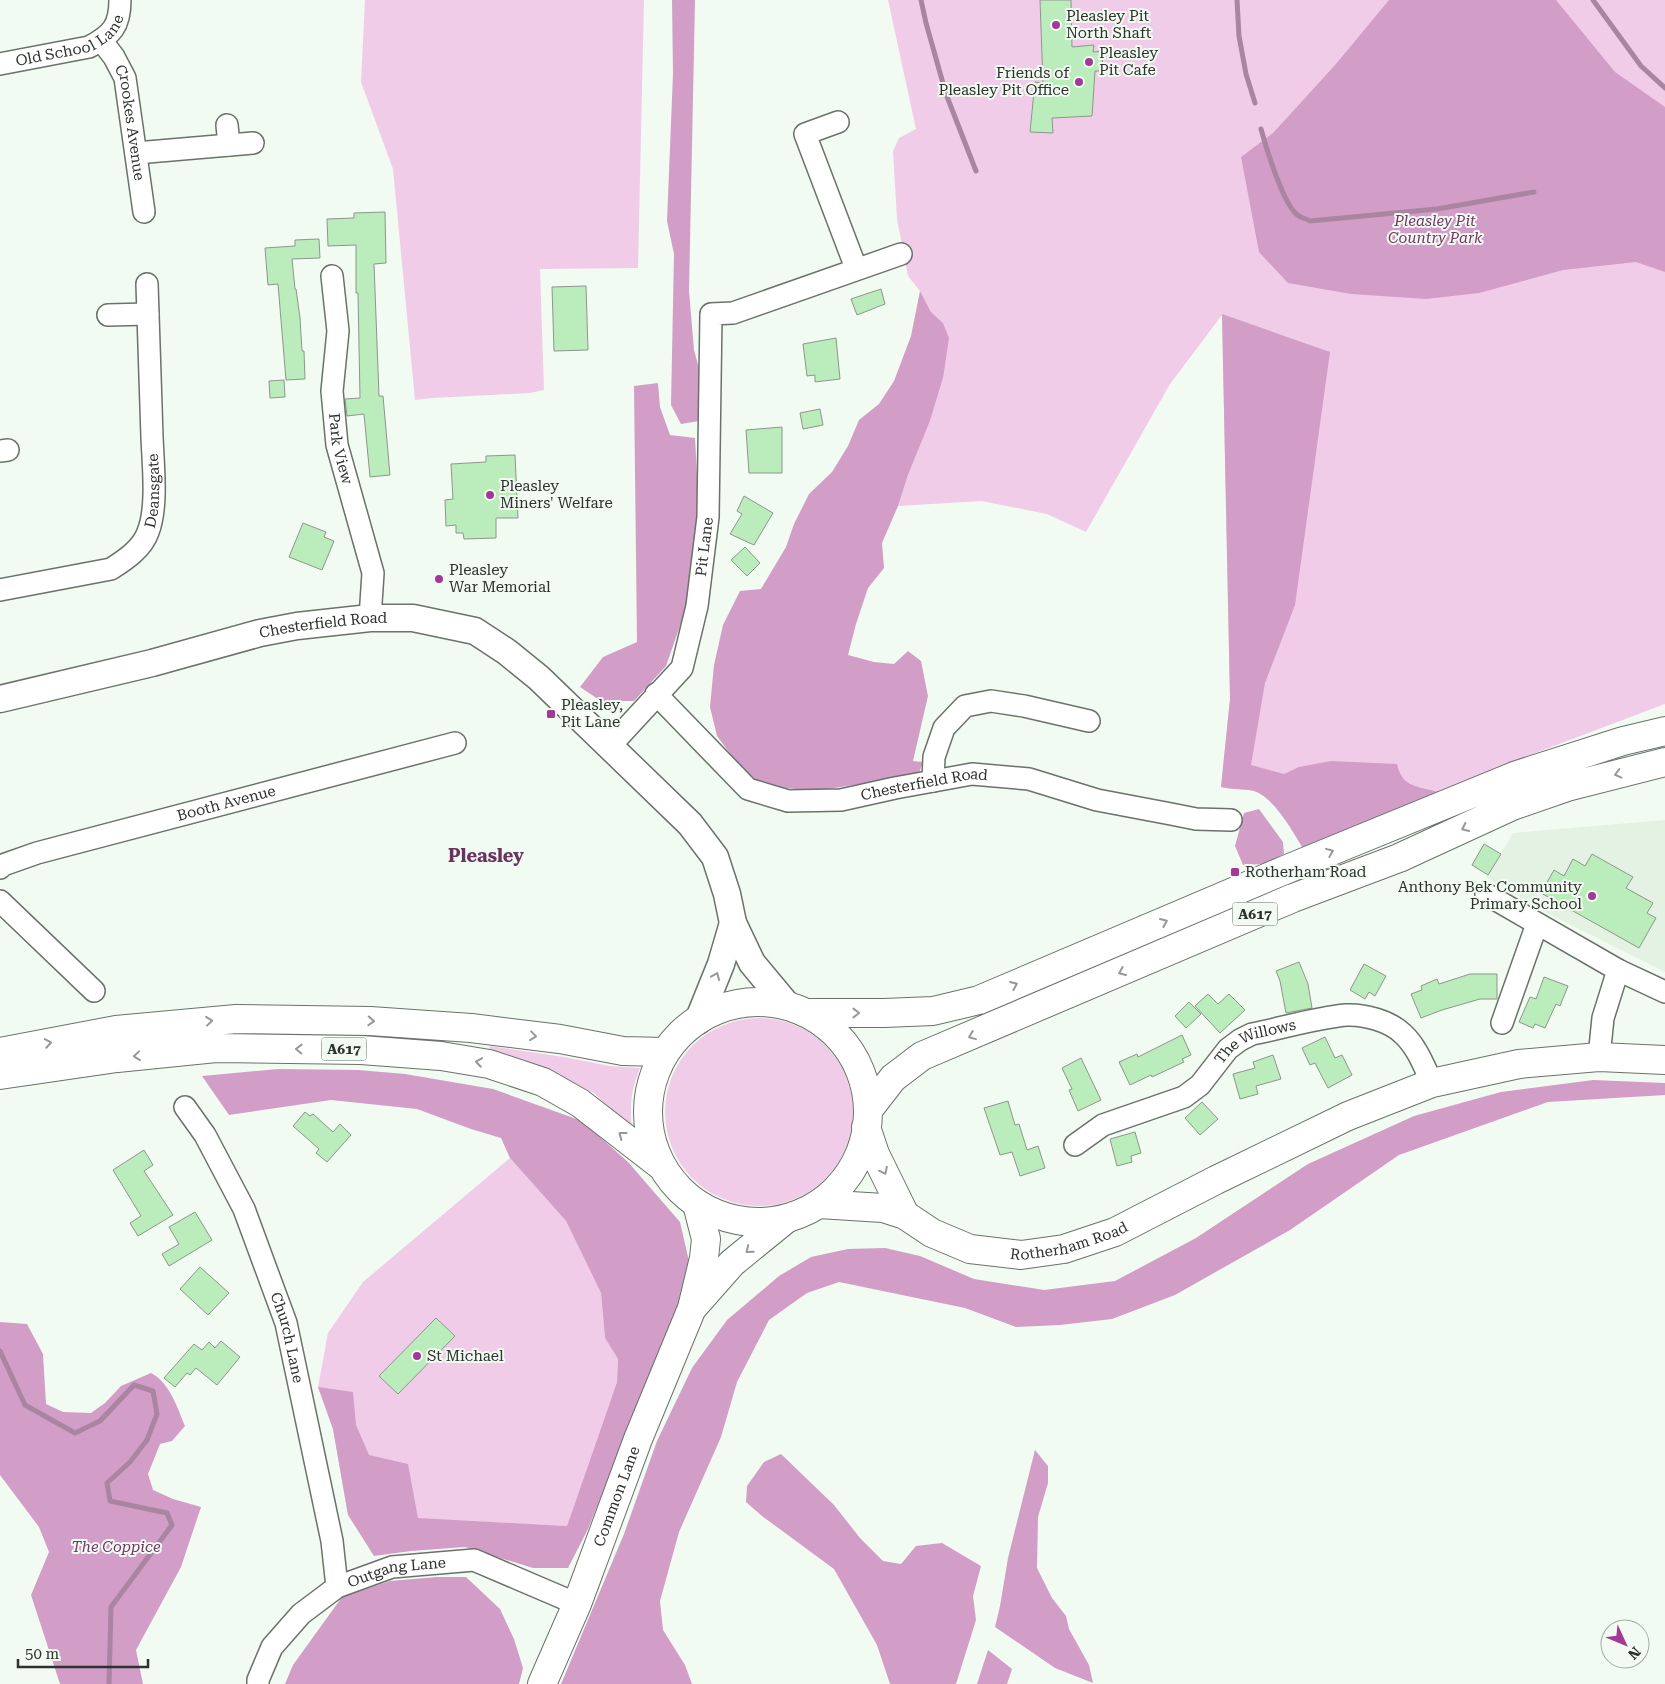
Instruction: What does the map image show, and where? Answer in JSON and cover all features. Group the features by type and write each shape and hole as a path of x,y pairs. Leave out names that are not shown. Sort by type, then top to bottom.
{"main road":[{"name":"A617","path":"797,1009 884,1013 933,1011 979,1000 1285,870 1516,775 1623,741 1665,731"},
{"name":"A617","path":"867,1118 893,1078 922,1056 1293,898 1399,858 1512,806 1567,787 1665,762"},
{"path":"797,1009 749,1001 714,1010 682,1031 664,1052 649,1087 646,1112 653,1150 666,1176 685,1197 718,1216 748,1223 786,1219 802,1214 819,1204 847,1178 863,1145 867,1118"},
{"name":"Rotherham Road","path":"797,1009 831,1029 848,1048 858,1064 864,1083 867,1118 875,1154 905,1214"},
{"name":"A617","path":"0,1052 116,1030 236,1019 370,1020 471,1028 560,1039 623,1051 664,1052"},
{"name":"A617","path":"0,1075 117,1058 216,1048 361,1050 441,1056 489,1064 543,1082 580,1103 660,1165"},
{"name":"Rotherham Road","path":"819,1204 883,1208 905,1214 932,1233 970,1249 1021,1255 1064,1249 1115,1232 1216,1180 1348,1116 1432,1083 1519,1064 1599,1057 1665,1060"},
{"path":"692,1308 704,1258 706,1239 697,1204"},
{"path":"692,1308 732,1263 786,1219"},
{"name":"Common Lane","path":"542,1684 577,1604 638,1439 692,1308"}],"street":[{"name":"Old School Lane","path":"0,64 89,47 113,31 120,13 120,0"},
{"name":"Crookes Avenue","path":"102,40 114,56 125,78 144,212"},
{"path":"838,122 805,134 856,268 901,254"},
{"path":"136,153 228,135 253,143"},
{"name":"Pit Lane","path":"609,748 656,694 682,668 697,606 708,517 711,314 733,313 856,268"},
{"name":"Deansgate","path":"0,590 110,569 125,560 137,549 147,534 152,519 154,479 147,284"},
{"name":"Park View","path":"328,290 338,331 332,391 337,445 373,574 370,618"},
{"path":"108,315 148,314"},
{"name":"Chesterfield Road","path":"0,699 152,663 260,632 297,626 370,618 413,618 475,631 507,652 539,678 609,748 690,824 715,857 727,894 733,923"},
{"name":"Chesterfield Road","path":"656,694 748,789 788,801 841,800 972,774 1029,779 1097,800 1196,819 1231,820"},
{"path":"933,781 934,757 944,728 965,706 991,701 1024,706 1089,721"},
{"name":"Booth Avenue","path":"0,868 3,865 37,853 455,742"},
{"path":"1486,894 1618,970 1665,992"},
{"path":"0,901 94,991"},
{"path":"733,923 752,963 797,1009"},
{"path":"698,1021 721,964 733,923"},
{"path":"1502,1023 1537,924"},
{"path":"1599,1057 1602,1018 1618,970"},
{"name":"The Willows","path":"1075,1145 1103,1125 1184,1097 1200,1085 1228,1049 1252,1034 1348,1015 1379,1020 1391,1025 1402,1033 1414,1046 1432,1083"},
{"name":"Church Lane","path":"185,1107 205,1135 244,1209 286,1323 332,1541 337,1587"},
{"name":"Outgang Lane","path":"258,1684 272,1647 301,1614 337,1587 392,1567 474,1560 577,1604"}],"shaded area":[{"name":"Anthony Bek Community Primary School","path":"1665,820 1665,972 1551,915 1486,877 1513,833"}],"green space":[{"path":"365,0 644,0 638,268 540,269 544,390 530,393 415,400 393,169 361,82"},
{"path":"672,0 695,0 689,291 694,350 700,372 699,421 681,424 671,405 674,254 667,221 673,74"},
{"name":"Pleasley Pit Country Park","path":"888,0 1665,0 1665,704 1506,764 1304,850 1281,814 1266,798 1258,792 1221,787 1230,699 1222,315 1170,384 1086,532 1047,514 982,501 898,506 908,475 930,421 943,378 943,323 931,312 920,291 908,276 897,219 893,151 899,138 916,129"},
{"path":"1389,0 1556,0 1615,72 1665,107 1665,272 1636,262 1563,270 1479,293 1426,299 1351,294 1288,283 1259,252 1241,157 1273,133 1336,64"},
{"path":"920,291 931,312 943,323 949,338 943,378 930,421 882,543 884,568 868,588 848,655 874,662 894,664 908,651 921,661 928,696 913,761 923,762 919,773 914,778 815,791 786,788 756,780 737,763 717,736 710,707 714,665 723,625 740,591 761,589 786,547 794,524 809,494 832,472 848,446 859,420 879,404 894,381 911,336"},
{"path":"1222,314 1330,352 1295,605 1265,683 1251,765 1284,774 1299,767 1331,761 1397,764 1399,772 1407,782 1438,792 1304,850 1281,814 1266,798 1258,792 1221,787 1230,699"},
{"path":"658,383 660,407 670,435 695,438 699,512 689,600 666,666 634,701 601,701 580,687 603,657 637,642 634,386"},
{"path":"1259,809 1283,842 1284,854 1263,864 1243,865 1235,846 1244,813"},
{"path":"750,1018 768,1018 795,1025 826,1045 846,1076 853,1103 853,1121 846,1148 826,1179 795,1199 768,1206 750,1206 732,1202 715,1195 699,1185 686,1172 676,1156 669,1139 665,1121 665,1103 669,1085 676,1068 686,1052 699,1039 715,1029 732,1022"},
{"path":"490,1046 610,1066 640,1068 634,1085 632,1099 632,1131 594,1093 550,1071 489,1051"},
{"path":"278,1069 358,1070 405,1074 493,1089 582,1121 628,1162 680,1222 691,1270 668,1338 644,1390 588,1529 568,1568 533,1568 465,1547 374,1556 348,1515 333,1429 318,1387 353,1392 356,1425 369,1455 408,1464 418,1518 567,1526 617,1382 618,1359 605,1338 601,1293 566,1221 510,1158 501,1138 417,1109 331,1100 229,1115 202,1076"},
{"path":"1593,1080 1665,1083 1665,1095 1548,1102 1399,1155 1290,1230 1175,1295 1112,1319 1060,1325 1016,1327 965,1308 839,1282 807,1293 769,1320 737,1382 721,1437 679,1532 660,1601 663,1630 685,1665 692,1684 561,1684 624,1534 657,1441 692,1368 727,1320 779,1276 811,1257 848,1249 885,1248 920,1256 974,1279 1044,1290 1115,1281 1196,1238 1308,1164 1414,1116 1501,1092"},
{"path":"510,1158 566,1221 601,1293 605,1338 618,1359 617,1382 567,1526 348,1515 333,1429 318,1387 328,1333 363,1282"},
{"name":"The Coppice","path":"0,1322 27,1324 43,1354 46,1404 63,1412 91,1413 105,1403 121,1386 151,1373 158,1377 168,1389 185,1426 172,1441 160,1444 148,1474 153,1490 173,1499 201,1507 181,1567 136,1650 143,1684 60,1684 31,1595 49,1552 39,1527 0,1475"},
{"path":"1035,1450 1048,1466 1048,1483 1038,1517 1037,1568 1052,1598 1066,1616 1069,1629 1089,1665 1093,1683 1055,1668 995,1627 1008,1558"},
{"path":"781,1454 834,1505 860,1538 883,1561 901,1564 916,1546 942,1543 981,1566 973,1596 976,1620 956,1684 890,1684 877,1645 834,1569 746,1502 747,1486 764,1462"},
{"path":"437,1577 466,1577 500,1609 514,1639 523,1668 519,1684 285,1684 293,1665 342,1597 390,1581"},
{"path":"988,1650 1012,1669 1007,1684 977,1684"}],"building":[{"path":"1040,0 1071,0 1072,47 1094,45 1093,52 1103,51 1102,71 1095,71 1092,116 1052,118 1053,133 1030,132 1035,82 1043,83"},
{"path":"385,212 386,263 374,264 379,396 383,396 390,475 370,477 364,414 347,416 345,399 360,398 356,245 328,246 327,219 354,218 354,213"},
{"path":"319,239 320,258 292,259 300,318 302,351 304,351 305,379 286,380 278,284 268,285 265,248 295,246 295,240"},
{"path":"586,286 588,350 554,351 552,287"},
{"path":"881,289 885,304 857,315 851,299"},
{"path":"836,338 840,379 815,382 815,375 807,376 803,344"},
{"path":"284,380 285,397 270,398 269,381"},
{"path":"820,409 823,425 803,429 800,413"},
{"path":"782,427 782,473 749,473 746,430"},
{"name":"Pleasley Miners' Welfare","path":"515,455 518,518 496,518 496,538 464,539 463,533 456,533 456,525 446,526 445,500 453,499 451,464 486,462 486,456"},
{"path":"744,496 773,513 754,545 730,534 742,514 737,511"},
{"path":"303,523 326,532 324,537 334,541 322,570 289,557"},
{"path":"745,547 760,563 747,576 731,560"},
{"path":"1484,844 1501,854 1488,875 1472,865"},
{"path":"1592,854 1633,877 1626,888 1653,903 1647,913 1656,918 1639,948 1541,893 1554,870 1564,876 1573,859 1585,866"},
{"path":"1299,962 1308,984 1312,1008 1286,1013 1280,981 1276,971"},
{"path":"1364,964 1386,976 1375,996 1369,992 1365,999 1350,990"},
{"path":"1470,974 1497,974 1497,999 1480,999 1421,1018 1411,994 1422,990 1421,986 1437,979 1439,984"},
{"path":"1544,977 1568,986 1560,1006 1556,1004 1545,1028 1535,1024 1533,1028 1519,1022 1530,997 1536,999"},
{"path":"1208,994 1218,1004 1229,994 1245,1010 1220,1033 1195,1006"},
{"path":"1189,1002 1201,1014 1186,1028 1175,1016"},
{"path":"1182,1035 1191,1055 1182,1059 1184,1062 1130,1085 1119,1062 1137,1054 1138,1057"},
{"path":"1325,1037 1335,1058 1342,1055 1352,1075 1328,1088 1315,1063 1310,1065 1302,1048"},
{"path":"1273,1055 1281,1079 1256,1086 1258,1094 1240,1099 1233,1074 1255,1068 1253,1062"},
{"path":"1081,1058 1101,1100 1078,1111 1069,1090 1072,1089 1062,1068"},
{"path":"1008,1101 1015,1125 1019,1124 1027,1150 1038,1146 1045,1168 1020,1176 1012,1152 1000,1155 984,1108"},
{"path":"1202,1102 1218,1119 1200,1135 1185,1118"},
{"path":"305,1112 310,1116 313,1114 333,1132 340,1124 351,1135 327,1162 316,1153 319,1149 293,1126"},
{"path":"1135,1132 1141,1153 1131,1156 1132,1162 1117,1166 1110,1139"},
{"path":"144,1150 153,1165 144,1171 173,1215 138,1236 130,1223 141,1216 113,1170"},
{"path":"195,1212 212,1240 169,1266 162,1254 179,1244 169,1227"},
{"path":"200,1267 229,1293 208,1315 180,1289"},
{"name":"St Michael","path":"436,1318 455,1336 398,1394 379,1376"},
{"path":"221,1341 240,1357 217,1385 196,1368 190,1375 187,1373 175,1387 164,1378 194,1344 202,1350 209,1342 215,1348"}],"waterway":[{"path":"921,0 946,94 976,171"},
{"path":"1237,0 1239,36 1246,74 1255,103"},
{"path":"1593,0 1641,66 1665,88"},
{"path":"1261,129 1276,176 1287,202 1299,216 1310,221 1437,209 1534,192"},
{"path":"0,1351 25,1405 75,1433 100,1421 134,1385 153,1391 157,1414 147,1440 130,1462 107,1483 110,1501 167,1513 172,1525 111,1607 109,1684"}],"place":[{"name":"Pleasley Pit North Shaft","path":"1056,25"},
{"name":"Pleasley Pit Cafe","path":"1089,62"},
{"name":"Friends of Pleasley Pit Office","path":"1079,82"},
{"name":"Pleasley Miners' Welfare","path":"490,495"},
{"name":"Pleasley War Memorial","path":"439,579"},
{"name":"Pleasley, Pit Lane","path":"551,714"},
{"name":"Rotherham Road","path":"1235,872"},
{"name":"Anthony Bek Community Primary School","path":"1592,896"},
{"name":"St Michael","path":"417,1356"}],"district":[{"name":"Pleasley","path":"486,856"}]}
